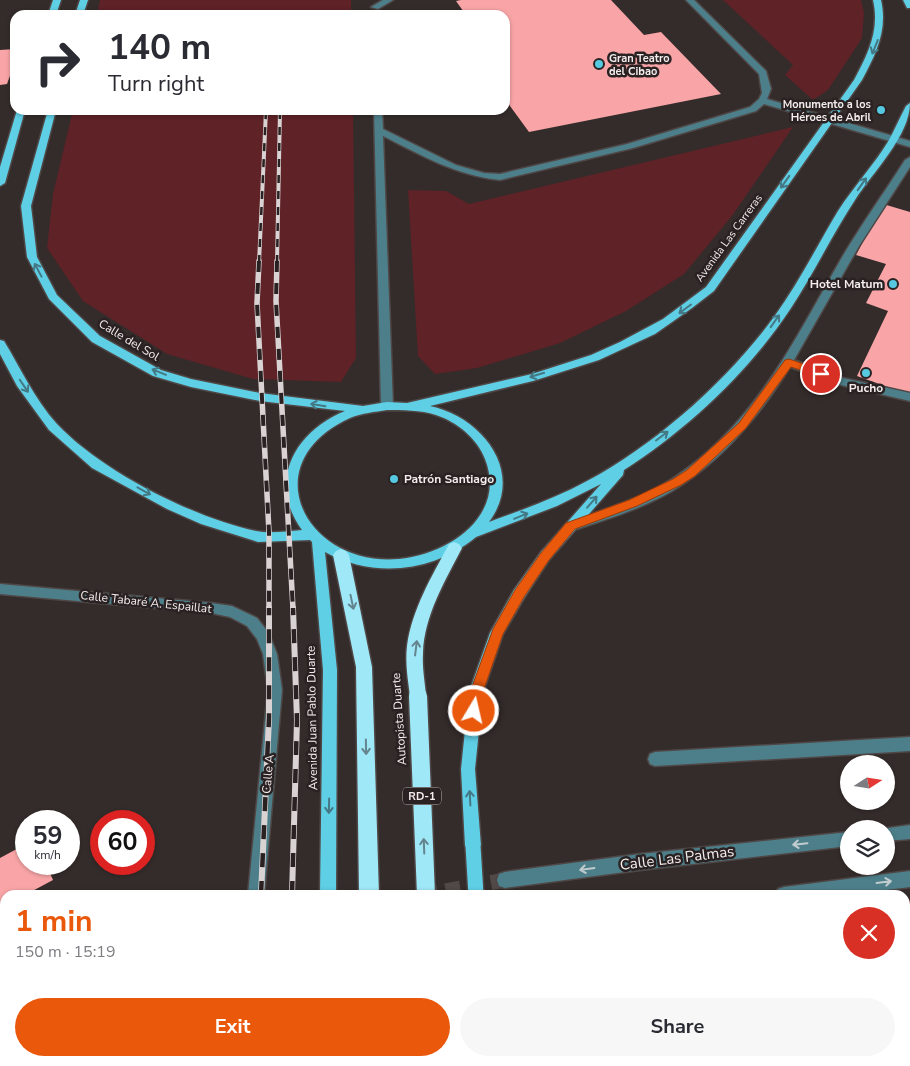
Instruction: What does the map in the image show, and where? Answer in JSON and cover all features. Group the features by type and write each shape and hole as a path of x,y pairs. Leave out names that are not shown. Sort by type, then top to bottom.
{"highway":[{"name":"Autopista Duarte","path":"426,890 418,696 414,663 416,644 429,601 454,548"},
{"path":"341,555 364,667 369,890"}],"main road":[{"name":"Avenida Las Carreras","path":"409,406 489,389 580,362 651,331 684,310 710,288 858,80 876,46 881,24 877,0"},
{"path":"907,0 910,6"},
{"path":"475,532 530,512 581,489 625,464 685,419 724,381 765,335 804,281 844,209 893,138 910,106"},
{"path":"0,183 20,115"},
{"name":"Calle del Sol","path":"51,115 26,206 32,257 53,297 96,339 157,373 191,383 260,397 331,407 366,409"},
{"path":"0,344 21,383 53,427 96,464 171,506 205,521 258,537 315,538"},
{"path":"388,406 409,406 438,412 463,424 482,441 495,462 498,486 491,510 475,532 454,548 427,559 398,564 369,562 341,555 315,538 294,508 290,486 294,465 306,445 323,428 346,416 366,409 388,406"},
{"path":"476,890 468,770 476,692 498,633 519,594 545,556 625,464"},
{"name":"Avenida Juan Pablo Duarte","path":"315,538 330,670 328,890"}],"street":[{"path":"375,7 389,0"},
{"path":"378,130 461,171 485,177 500,177 630,146 754,109 764,101 768,88 763,73 690,0"},
{"path":"764,101 910,144"},
{"path":"378,115 388,406"},
{"path":"570,526 633,503 677,482 691,473 743,426 789,362 848,258 910,160"},
{"path":"789,362 841,381 910,396"},
{"name":"Calle Tabaré A. Espaillat","path":"0,589 211,608 232,612 252,622 264,636 270,654"},
{"name":"Calle A","path":"256,890 275,690 270,654"},
{"path":"655,759 910,744"},
{"path":"895,833 910,832"},
{"name":"Calle Las Palmas","path":"505,880 640,862 840,840"},
{"path":"823,890 910,879"}],"shaded area":[{"path":"100,0 351,0 351,10 98,10"},
{"path":"723,0 861,0 864,13 862,38 828,90 813,100 785,75 793,65"},
{"path":"72,115 353,115 356,358 341,382 253,379 167,354 83,301 47,248 53,194"},
{"path":"793,127 732,216 684,274 626,311 560,343 477,368 435,374 418,356 408,190 446,191 469,204"}],"building":[{"name":"Gran Teatro del Cibao","path":"611,0 644,35 661,32 721,94 529,132 510,106 510,10 462,10 456,1"},
{"path":"10,49 10,76 7,84 0,85 0,50"},
{"name":"Hotel Matum","path":"883,204 910,212 910,395 857,376 888,311 866,303 886,264 856,255"},
{"path":"15,850 15,875 51,875 53,880 34,890 0,890 0,858"}],"tunnel":[{"path":"450,890 505,880"}],"railway":[{"path":"259,263 266,115"},
{"path":"277,263 280,115"},
{"path":"259,261 257,303 269,532 269,718 261,890"},
{"path":"277,261 276,301 293,609"},
{"path":"292,890 297,720 293,608"}],"place":[{"name":"Gran Teatro del Cibao","path":"599,64"},
{"name":"Monumento a los Héroes de Abril","path":"881,110"},
{"name":"Hotel Matum","path":"893,284"},
{"name":"Pucho","path":"866,373"},
{"name":"Patrón Santiago","path":"394,479"}],"route":[{"path":"474,711 476,692 498,633 519,594 545,556 570,526 633,503 677,482 691,473 743,426 789,362 821,374"}]}
